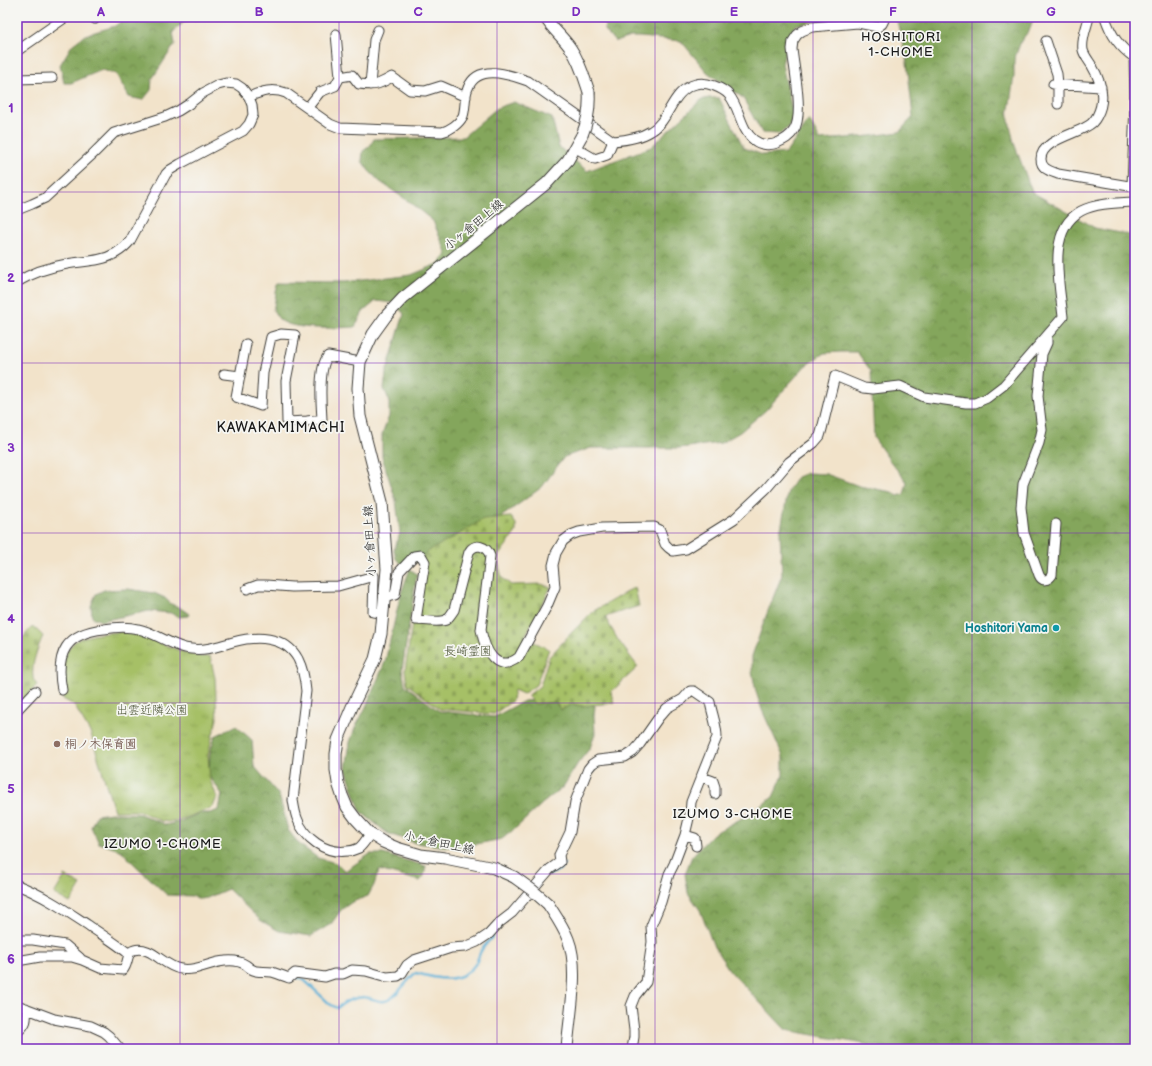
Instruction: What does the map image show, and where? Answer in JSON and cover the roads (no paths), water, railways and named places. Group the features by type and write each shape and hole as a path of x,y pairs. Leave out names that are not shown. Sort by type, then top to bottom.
{"main road":[{"name":"小ヶ倉田上線","path":"545,17 571,48 581,68 589,92 590,104 587,122 576,148 568,160 547,183 403,298 386,316 373,334 360,362 358,388 360,416 382,502 387,569 381,634 375,659 338,740 336,770 342,795 347,807 370,834 383,842 408,851 494,868 514,877 548,904 559,921 568,940 573,967 567,1049"}],"street":[{"path":"17,51 66,17"},
{"path":"249,96 268,90 286,92 330,124 340,128 442,132 449,130 459,122 463,115 468,88 476,77 482,74 496,73 514,76 528,81 613,140 627,140 652,131 660,123 680,94 687,87 698,83 722,89 730,96 745,130 759,144 768,145 775,144 789,136 795,129 799,106 792,49 793,41 797,34 812,27 858,24 878,27 884,20 883,17"},
{"path":"1089,17 1083,41 1083,51 1100,80 1100,105 1098,115 1092,123 1048,146 1043,150 1041,160 1046,169 1058,174 1134,187 1134,58 1114,38 1105,17"},
{"path":"370,85 374,40 378,30"},
{"path":"308,107 320,92 335,86 340,77 336,34"},
{"path":"1046,42 1057,74 1056,84 1058,104"},
{"path":"340,77 352,75 357,88 379,84 392,77 410,90 425,91 441,86 466,97"},
{"path":"17,79 52,78"},
{"path":"17,210 45,198 114,133 165,117 178,111 210,90 226,83 236,84 249,96 253,115 249,124 243,131 170,170 166,174 130,241 123,248 115,254 103,258 45,269 17,282"},
{"path":"1056,84 1101,87"},
{"path":"576,148 595,159 606,155 613,140"},
{"path":"384,598 395,595 399,572 414,556 421,555 425,562 416,620 446,620 454,610 469,552 476,546 484,547 487,549 490,556 480,630 492,658 500,663 509,663 519,657 548,603 555,587 553,565 556,553 563,541 571,535 579,532 602,528 654,527 660,530 665,544 673,551 686,549 734,519 766,489 789,462 814,443 820,436 835,376 864,388 873,389 900,386 924,396 966,403 975,403 987,398 1004,385 1063,317 1057,264 1060,241 1066,225 1081,212 1086,210 1106,204 1135,202"},
{"path":"246,344 236,396 261,406 264,372 271,337 281,334 295,335 286,381 287,422 307,422 322,419 321,380 325,359 328,356 360,362"},
{"path":"1047,336 1047,343 1042,354 1038,396 1042,430 1039,443 1023,484 1021,507 1024,533 1040,579 1047,580 1052,575 1056,524"},
{"path":"224,374 240,376"},
{"path":"247,589 258,585 292,587 338,586 374,576 373,612 383,613"},
{"path":"62,690 60,677 62,656 65,649 72,640 83,633 95,630 129,627 137,628 189,649 212,648 250,638 270,639 278,642 286,646 298,659 304,675 306,691 293,800 297,818 312,840 321,846 336,851 353,851 358,848 370,834"},
{"path":"17,710 35,691"},
{"path":"17,960 40,956 72,957 100,968 123,970 132,950 144,950 150,952 172,967 188,970 225,961 236,961 256,971 272,972 289,978 292,975 324,977 334,974 343,974 352,970 366,971 387,977 398,976 407,965 414,960 451,948 465,947 478,942 512,913 550,869 560,862 559,855 572,825 575,802 588,769 592,764 598,760 625,757 633,752 667,708 683,698 690,691 694,691 710,702 712,715 717,726 717,737 691,802 685,835 669,874 661,902 651,926 652,942 646,982 635,996 631,1006 634,1030 632,1049"},
{"path":"702,777 713,781 715,794"},
{"path":"685,835 695,838 696,846"},
{"path":"17,885 51,902 116,943 129,954"},
{"path":"17,940 34,940 65,945 82,960"},
{"path":"17,1005 54,1019 91,1026 104,1032 120,1049"},
{"path":"17,1032 26,1022 26,1008"}],"waterway":[{"path":"591,772 603,763"},
{"path":"549,875 559,870 564,864"},
{"path":"295,977 304,980 331,1005 337,1008 343,1003 359,997 387,1001 396,994 416,973 441,978 464,975 476,963 481,951 493,936"}],"place":[{"name":"Hoshitori Yama","path":"1056,628"},
{"name":"桐ノ木保育園","path":"57,744"}],"district":[{"name":"HOSHITORI 1-CHOME","path":"901,44"},
{"name":"KAWAKAMIMACHI","path":"281,427"},
{"name":"IZUMO 3-CHOME","path":"733,814"},
{"name":"IZUMO 1-CHOME","path":"163,844"}],"park label":[{"name":"長崎霊園","path":"468,651"},
{"name":"出雲近隣公園","path":"152,710"}]}
